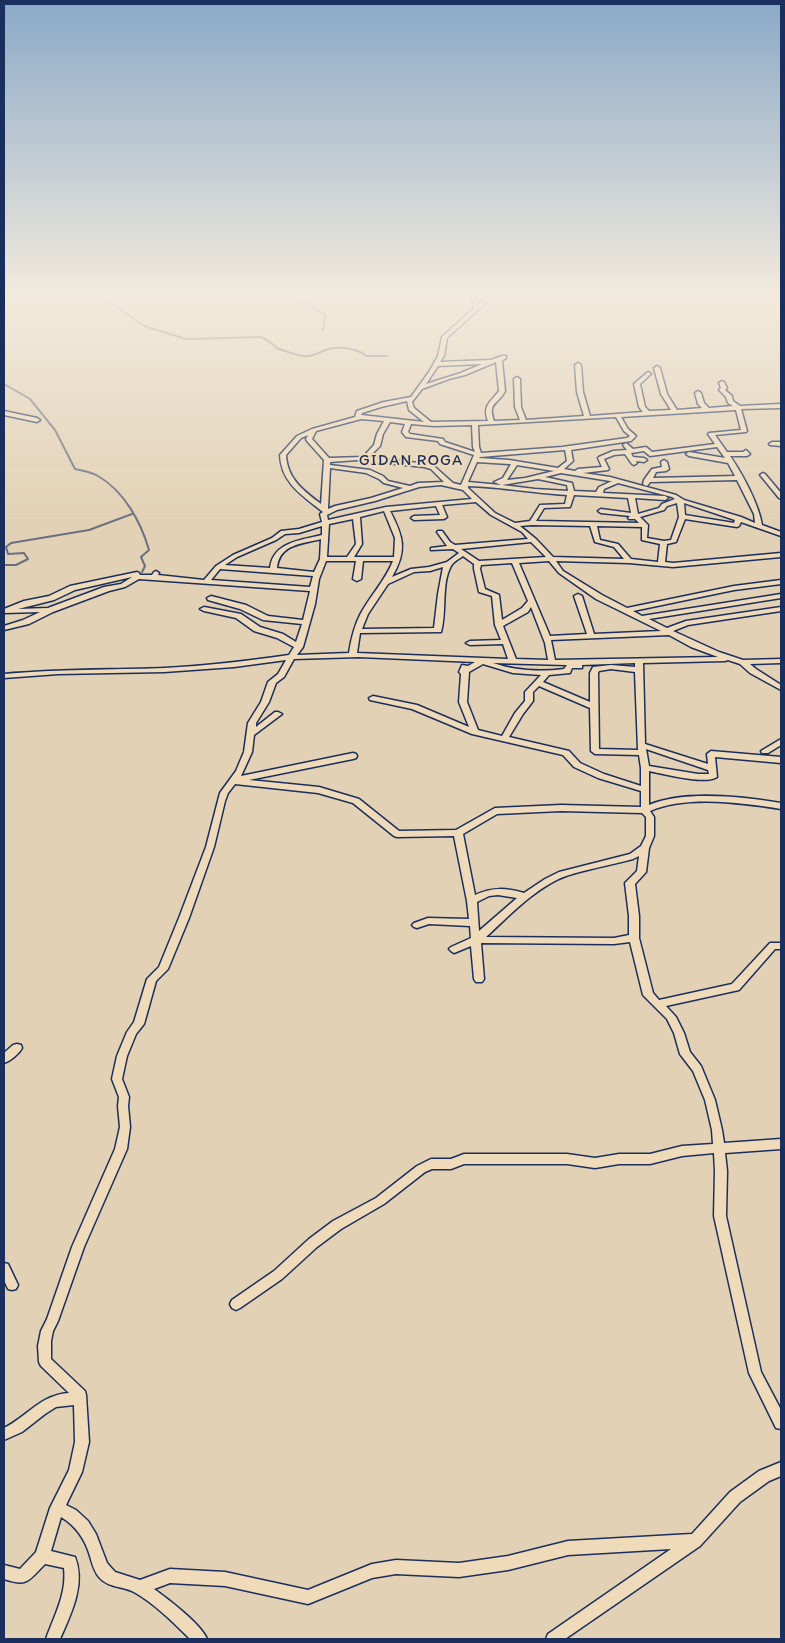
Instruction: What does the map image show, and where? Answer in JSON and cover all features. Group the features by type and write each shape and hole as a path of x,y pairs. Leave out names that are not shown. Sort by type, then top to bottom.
{"street":[{"path":"430,374 414,398 409,402 411,409 430,424"},
{"path":"420,388 464,374"},
{"path":"491,422 488,409 492,399 501,394 501,374"},
{"path":"579,374 580,392 587,417"},
{"path":"648,374 637,384 642,407 648,414"},
{"path":"659,374 664,394 675,412"},
{"path":"517,379 518,407 523,420"},
{"path":"722,382 724,388 722,390 728,396 730,402 738,407 744,431 710,433 730,461 754,507 759,525"},
{"path":"698,393 700,404 706,408"},
{"path":"358,417 359,412 370,408 393,401 414,398"},
{"path":"326,510 289,479 282,464 283,455 289,445 299,437 314,430 358,417 444,424 618,416 706,408 781,406"},
{"path":"4,413 37,420"},
{"path":"478,457 629,440 633,436 626,430 618,416"},
{"path":"365,458 377,446 380,434 388,420"},
{"path":"409,422 404,432 408,436 441,440 447,446 478,457 618,481 674,496 680,500 682,517 674,542 664,543 644,540 645,525"},
{"path":"464,486 478,457 475,423"},
{"path":"441,440 444,424"},
{"path":"314,430 310,441 327,463 345,470 369,470 382,477 386,482 408,487"},
{"path":"623,441 633,461 644,460"},
{"path":"772,444 781,444"},
{"path":"558,472 606,469 601,458 613,453 646,449 650,454 720,445"},
{"path":"543,479 558,472 570,461 568,448"},
{"path":"726,454 747,454 746,452"},
{"path":"688,454 730,461"},
{"path":"327,463 365,458 428,466 450,484"},
{"path":"369,470 375,460"},
{"path":"644,489 647,480 654,470 666,469 664,462"},
{"path":"4,1572 23,1576 42,1556 57,1508 75,1472 82,1442 80,1395 45,1362 44,1339 100,1192 121,1149 125,1127 122,1106 124,1096 117,1079 122,1056 132,1032 139,1024 152,979 163,969 184,918 210,847 220,801 248,752 252,723 265,702 272,682 281,675 299,647 313,589 323,559 326,523 323,514 326,510 324,490 327,479 325,477 327,463"},
{"path":"489,485 505,479 515,463"},
{"path":"327,479 345,470"},
{"path":"762,475 781,496"},
{"path":"647,480 738,478"},
{"path":"326,510 384,497 408,487 432,483 464,486 543,479 570,484 571,493 568,506 542,506 532,523"},
{"path":"599,494 601,488 618,481"},
{"path":"489,485 535,491 680,500 739,518 781,534"},
{"path":"464,486 493,514 515,525 534,540 553,560 561,572 569,578 599,597 670,632 716,654 739,660 752,671 781,688"},
{"path":"631,496 635,516"},
{"path":"206,582 218,567 235,556 274,539 283,532 299,531 386,510 477,500"},
{"path":"615,524 680,500"},
{"path":"414,518 444,517 438,504"},
{"path":"353,655 363,615 391,574 396,559 399,541 386,510"},
{"path":"601,511 635,516 645,525"},
{"path":"348,560 359,544 356,516"},
{"path":"682,517 737,525 739,518"},
{"path":"515,525 532,523 645,525"},
{"path":"593,523 597,541 616,545 629,561"},
{"path":"440,532 454,547 478,563 553,560 629,561 661,565 713,563 781,556"},
{"path":"273,570 273,559 287,545 324,536"},
{"path":"433,548 534,540"},
{"path":"661,565 664,543"},
{"path":"384,582 414,570 430,569 449,563 463,554"},
{"path":"357,579 360,558"},
{"path":"323,559 396,559"},
{"path":"515,561 549,643 552,662"},
{"path":"358,631 438,630 440,601 445,584 446,568 449,563"},
{"path":"478,563 477,569 482,590 495,595 498,625 513,661"},
{"path":"218,567 318,574"},
{"path":"4,611 88,585 157,572 154,577"},
{"path":"4,628 26,622 50,610 107,589 122,586 137,577 313,589"},
{"path":"628,610 734,588 781,582"},
{"path":"578,596 591,636"},
{"path":"642,618 781,596"},
{"path":"211,598 243,607 266,618 305,622"},
{"path":"498,625 525,610 532,600"},
{"path":"204,609 238,616 257,630 280,636 299,647"},
{"path":"546,638 670,632 686,623 746,612 781,609"},
{"path":"4,611 50,610"},
{"path":"470,643 505,642"},
{"path":"4,676 65,672 164,670 234,665 293,657 382,654 639,666"},
{"path":"467,659 463,672 463,702 475,732"},
{"path":"463,672 482,660"},
{"path":"482,660 502,670 546,674 567,671 570,666 595,665 611,667"},
{"path":"712,768 641,749 595,751 593,706 594,673 596,669 739,660 781,661"},
{"path":"639,666 641,749 645,768 645,810 650,816 650,836 645,848 642,872 630,883 634,916 634,938 648,995 671,1017 679,1033 685,1054 697,1069 710,1100 719,1149 720,1216 755,1373 781,1423"},
{"path":"505,738 519,713 529,701 529,692 546,674"},
{"path":"538,683 593,706"},
{"path":"373,698 414,707 475,732 566,753 577,765 601,776 646,790"},
{"path":"251,734 278,714"},
{"path":"765,751 781,742"},
{"path":"645,768 698,777 712,777 712,754 781,760"},
{"path":"233,781 353,756"},
{"path":"233,781 319,790 356,801 397,834 458,833 495,811 561,808 645,810 664,802 697,800 781,806"},
{"path":"458,833 472,902 480,979"},
{"path":"454,949 476,940 525,897 562,874 633,856 645,848"},
{"path":"472,902 487,892 505,890 525,897"},
{"path":"416,925 428,921 474,923"},
{"path":"476,940 614,941 634,938"},
{"path":"657,1004 735,987 773,945 781,946"},
{"path":"4,1059 16,1048"},
{"path":"236,1304 278,1275 325,1234 380,1201 421,1169 431,1164 451,1164 464,1159 566,1159 595,1163 619,1159 650,1159 682,1151 781,1144"},
{"path":"4,1268 12,1285"},
{"path":"4,1434 19,1427 44,1406 55,1402 80,1399"},
{"path":"553,1639 695,1541 735,1497 764,1476 781,1469"},
{"path":"57,1508 68,1511 80,1520 90,1538 101,1566 107,1574 139,1587 180,1619 200,1639"},
{"path":"139,1587 170,1576 216,1578 265,1586 308,1597 372,1570 396,1567 459,1570 508,1563 568,1548 695,1541"},
{"path":"42,1556 70,1562 73,1578 68,1600 54,1639"}],"waterway":[{"path":"4,384 30,399 55,430 75,469 98,476 107,482 130,508 146,539 149,550 141,557 145,566 142,572"},
{"path":"4,565 16,565 28,559 24,553 8,554 6,547 11,543 89,530 132,514"}],"district":[{"name":"GIDAN ROGA","path":"411,461"}]}
